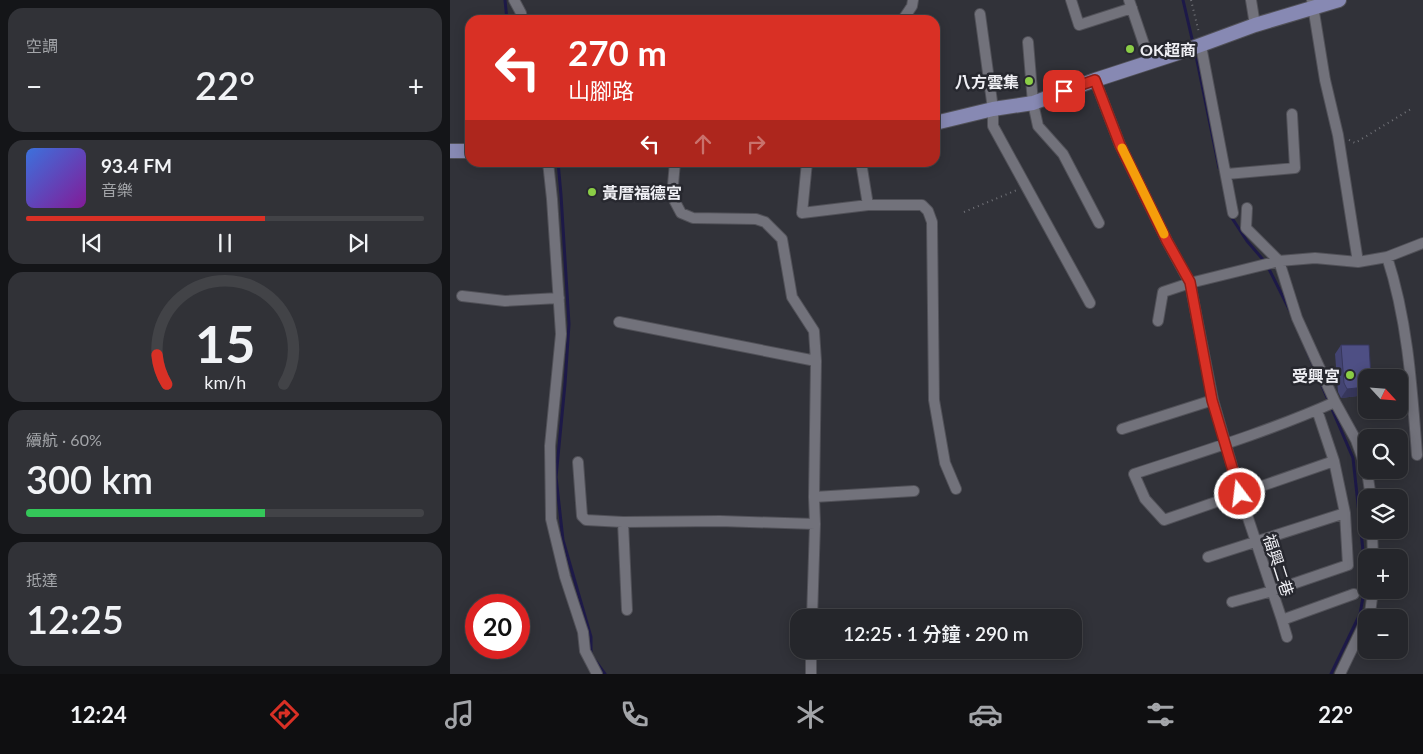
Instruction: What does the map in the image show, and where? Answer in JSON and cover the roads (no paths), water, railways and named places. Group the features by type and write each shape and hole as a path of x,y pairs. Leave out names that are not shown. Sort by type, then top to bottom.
{"main road":[{"path":"940,122 993,109 1033,103 1095,80 1201,46 1313,4 1339,0"},
{"path":"450,151 465,151"}],"street":[{"path":"514,0 521,15"},
{"path":"906,15 912,6 913,0"},
{"path":"1071,0 1079,25 1131,4 1150,62"},
{"path":"1251,0 1255,25"},
{"path":"1313,4 1325,80 1338,135 1358,262"},
{"path":"980,14 993,109 993,126 1090,303"},
{"path":"1028,42 1033,103 1038,126 1063,154 1099,223"},
{"path":"1201,46 1234,213"},
{"name":"福興二巷","path":"1095,80 1120,145 1167,241 1190,282 1212,400 1240,494 1287,637"},
{"path":"1226,174 1295,168 1292,114"},
{"path":"549,167 561,334 550,446 551,519 565,577 583,632 585,652 596,674"},
{"path":"675,167 672,196 681,213 693,218 756,219 765,222 782,239 792,297 814,331 816,361 815,524 812,609"},
{"path":"806,167 802,212 868,205 922,205 928,211 932,222 934,400 945,463 956,489"},
{"path":"862,167 868,205"},
{"path":"1247,208 1246,228 1278,261 1297,318 1335,402 1356,440 1367,471 1370,489"},
{"path":"1158,321 1163,292 1190,282 1278,261 1315,258 1358,262 1387,257 1423,243"},
{"path":"1387,257 1394,278 1410,368 1417,455"},
{"path":"462,296 505,301 559,298"},
{"path":"619,322 816,361"},
{"path":"1122,429 1212,400"},
{"path":"1334,461 1164,520 1145,499 1134,474 1226,444 1335,402"},
{"path":"1232,602 1272,591 1348,565 1345,513 1334,461 1317,410"},
{"path":"578,462 582,516 586,520 815,524"},
{"path":"814,497 914,491"},
{"path":"1208,557 1345,513"},
{"path":"623,522 627,610"},
{"path":"1282,620 1354,594"},
{"path":"1340,674 1358,637"},
{"path":"811,659 811,674"}],"waterway":[{"path":"505,0 506,15"},
{"path":"1183,0 1193,43"},
{"path":"1195,51 1219,168"},
{"path":"558,167 569,324 556,477 563,540 591,637 591,654"},
{"path":"1230,215 1247,241 1266,263 1290,311"},
{"path":"1307,351 1353,458 1363,549"},
{"path":"1331,674 1360,614 1363,599"},
{"path":"594,659 605,674"}],"place":[{"name":"OK超商","path":"1130,49"},
{"name":"八方雲集","path":"1029,81"},
{"name":"黃厝福德宮","path":"592,192"},
{"name":"受興宮","path":"1350,375"}]}
